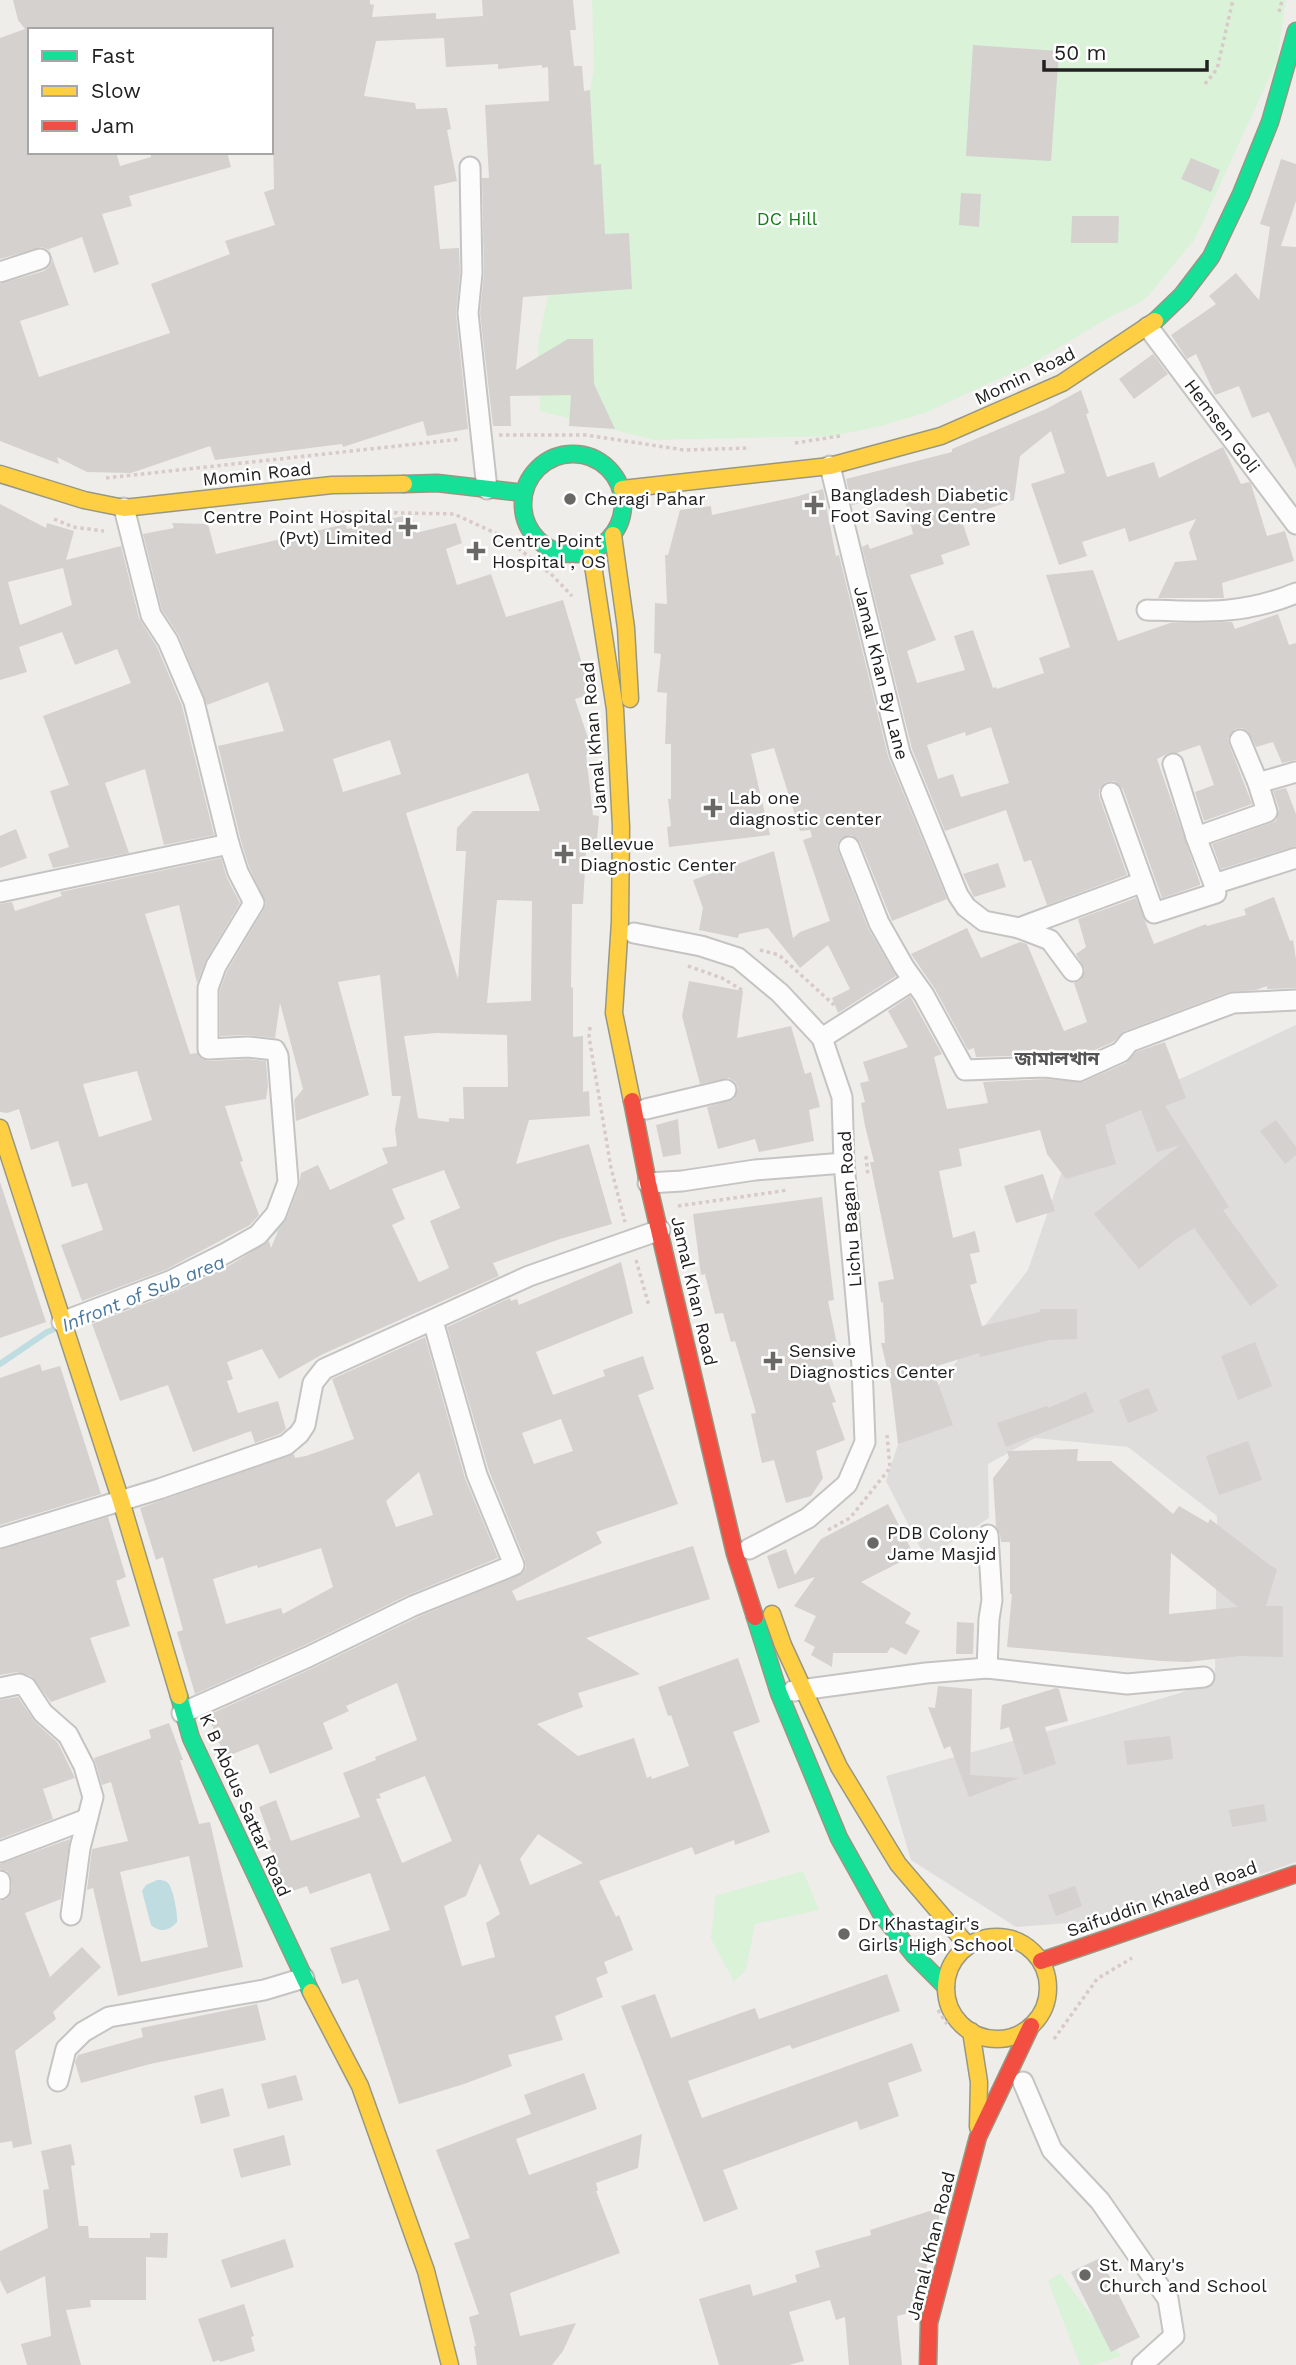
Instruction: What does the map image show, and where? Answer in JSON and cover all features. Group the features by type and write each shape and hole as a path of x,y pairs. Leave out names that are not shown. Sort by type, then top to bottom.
{"main road":[{"name":"Momin Road","path":"622,489 830,466 941,436 1062,383 1148,327 1182,295 1211,257 1241,194 1270,122 1296,31"},
{"path":"571,453 597,459 608,467 622,489 624,505 621,521 613,535 591,552 564,554 540,542 525,520 523,493 536,470 546,461 571,453"},
{"name":"Momin Road","path":"0,474 126,516 332,485 437,483 523,493"},
{"path":"613,535 626,628 636,839 634,933 627,1004 633,1055 646,1109 654,1182 667,1221 721,1455 749,1549 783,1644 839,1767 898,1864 968,1946"},
{"name":"Jamal Khan Road","path":"591,552 615,709 621,827 620,922 614,1013 654,1182 660,1230 735,1554 779,1693 839,1838 876,1904 914,1955 946,1987"},
{"name":"K B Abdus Sattar Road","path":"0,1128 121,1500 191,1738 304,1978 360,2086 426,2272 450,2365"},
{"name":"Saifuddin Khaled Road","path":"1041,1961 1296,1874"},
{"path":"978,2137 1031,2026 1040,2015 1046,2001 1047,1980 1041,1961 1030,1948 1015,1940 999,1937 983,1939 968,1946 956,1957 949,1971 947,2000 953,2012 971,2031 986,2037 1002,2038 1031,2026"},
{"path":"971,2031 979,2082 978,2137"},
{"name":"Jamal Khan Road","path":"928,2365 929,2323 978,2137"}],"street":[{"path":"470,167 472,273 468,313 487,489"},
{"path":"0,272 40,259"},
{"name":"Hemsen Goli","path":"1148,327 1296,524"},
{"name":"Jamal Khan By Lane","path":"830,466 900,753 958,895 966,907 984,921 1019,928 1050,940 1073,971"},
{"path":"62,1322 170,1281 258,1235 275,1214 288,1182 278,1056 275,1050 248,1047 208,1049 208,988 216,966 254,903 238,872 229,844 194,702 168,641 151,615 126,516"},
{"path":"1147,610 1220,612 1268,604 1296,593"},
{"path":"1196,837 1267,812 1240,740"},
{"path":"1111,793 1154,913 1216,893 1173,764"},
{"path":"1258,783 1296,772"},
{"path":"0,892 229,844"},
{"path":"849,847 879,923 924,995 965,1070 1045,1067 1079,1071 1121,1052 1129,1042 1233,1003 1296,1000"},
{"path":"1214,884 1296,858"},
{"path":"1019,928 1143,882"},
{"name":"Lichu Bagan Road","path":"634,933 701,946 738,958 780,993 822,1038 842,1097 844,1163 862,1366 865,1442 847,1484 808,1518 749,1549"},
{"path":"822,1038 913,980"},
{"path":"646,1109 726,1090"},
{"path":"654,1182 844,1163"},
{"path":"0,1538 286,1445 305,1425 313,1383 324,1369 529,1276 660,1230"},
{"path":"182,1713 308,1657 413,1606 514,1565 477,1475 433,1321"},
{"path":"987,1668 992,1600 988,1535"},
{"path":"779,1693 987,1668 1127,1685 1204,1677"},
{"path":"0,1688 19,1684 26,1687 43,1713 68,1735 85,1766 93,1797 80,1848 71,1915"},
{"path":"0,1852 87,1819"},
{"path":"0,1881 0,1889"},
{"path":"58,2081 66,2049 83,2032 109,2017 264,1990 304,1978"},
{"path":"1023,2082 1052,2150 1100,2201 1168,2299 1174,2336 1142,2365"}],"path":[{"path":"1205,84 1217,69 1233,0"},
{"path":"1279,13 1282,0"},
{"path":"104,478 511,433 586,435 684,450 752,448"},
{"path":"792,443 846,435"},
{"path":"316,513 454,514 505,537 552,575 574,598"},
{"path":"53,518 73,527 100,532 126,516"},
{"path":"687,966 722,978 744,992"},
{"path":"670,1207 799,1188"},
{"path":"1053,2041 1097,1979 1133,1957"}],"shaded area":[{"path":"1296,1025 1296,1862 1134,1918 1016,1927 911,1860 886,1776 1180,1693 1215,1678 1217,1516 1128,1447 1035,1438 988,1464 989,1518 926,1559 886,1481 902,1432 1028,1270 1077,1127"}],"green space":[{"name":"DC Hill","path":"592,0 1286,0 1277,61 1195,239 1149,295 1139,303 1031,364 925,413 881,426 832,436 654,440 540,411 538,344 594,70"},
{"path":"803,1871 819,1910 755,1924 746,1970 734,1982 711,1939 715,1896"},
{"path":"1060,2273 1121,2356 1093,2365 1080,2365 1048,2281"}],"water":[{"path":"157,1880 168,1883 176,1908 177,1922 164,1930 151,1925 142,1891 146,1885"}],"building":[{"path":"13,0 370,0 370,4 374,5 372,17 436,13 436,19 483,16 482,0 573,0 576,30 570,30 574,66 582,66 584,91 590,90 594,165 601,164 605,234 629,233 632,289 523,297 516,370 568,339 593,339 594,384 615,429 569,426 571,395 510,396 511,426 493,426 480,313 484,273 482,178 489,178 485,105 549,101 548,67 542,68 542,65 498,69 498,64 446,67 444,38 376,41 364,96 415,103 416,109 447,108 451,129 447,130 457,181 434,186 440,249 459,248 460,273 456,314 468,429 427,436 423,421 343,447 342,444 215,460 210,446 131,473 87,472 57,457 59,464 0,441 0,284 44,271 52,261 49,250 42,247 0,259 0,38 25,29 18,20","holes":["28,28 273,28 274,189 264,192 275,225 225,241 230,254 151,284 170,333 39,377 20,321 69,305 49,249 82,237 94,273 119,264 102,214 132,206 129,196 231,167 228,154 151,154 151,157 120,166 117,154 28,154"]},
{"path":"973,45 1059,51 1051,161 966,156"},
{"path":"1191,158 1220,170 1211,192 1181,179"},
{"path":"1281,159 1296,164 1296,201 1281,246 1296,247 1296,469 1269,412 1252,418 1239,386 1215,395 1196,354 1187,359 1171,335 1216,304 1209,296 1236,273 1259,300 1270,227 1260,224"},
{"path":"961,193 981,194 979,227 959,225"},
{"path":"1072,216 1119,216 1118,243 1071,243"},
{"path":"1153,354 1168,374 1134,399 1119,379"},
{"path":"1081,390 1107,477 1154,462 1159,478 1223,447 1241,484 1251,484 1267,536 1285,531 1294,561 1222,583 1224,598 1158,598 1175,562 1197,560 1189,533 1196,519 1129,542 1125,528 1082,542 1087,556 1059,565 1031,484 1065,473 1051,431 1020,456 1014,500 961,518 970,545 941,555 944,564 910,575 936,640 907,651 917,683 965,670 954,636 973,630 993,688 1044,673 1039,658 1070,647 1046,575 1093,570 1118,641 1170,623 1232,622 1235,629 1278,614 1289,645 1296,643 1296,760 1282,763 1273,742 1256,747 1248,731 1235,729 1228,738 1229,744 1252,804 1204,821 1195,792 1214,785 1200,745 1157,759 1200,883 1162,898 1123,789 1114,781 1106,782 1099,790 1099,796 1127,875 1047,905 1031,860 1024,862 1006,810 945,831 912,749 862,547 868,544 870,549 913,534 903,493 852,505 846,479 952,452 952,449 1046,409","holes":["991,727 1009,783 961,797 953,774 938,779 927,745 965,732 966,736"]},
{"path":"823,489 836,556 839,555 888,756 947,899 892,921 860,842 851,835 840,839 838,851 868,928 896,976 838,1013 832,998 850,989 828,945 800,968 768,928 739,934 738,938 699,930 703,908 693,880 774,851 793,938 800,932 830,921 803,840 812,837 810,830 800,831 774,748 751,754 770,835 669,847 667,827 671,826 668,799 671,799 671,744 665,744 667,693 657,692 661,654 654,653 655,603 667,604 665,555 668,555 680,510 711,506 712,515"},
{"path":"0,504 46,528 47,523 74,531 66,560 121,546 139,618 157,647 182,706 214,835 164,845 145,769 105,783 129,853 53,868 48,854 69,847 50,791 69,785 43,716 131,683 117,649 75,665 62,632 19,647 27,672 0,680","holes":["63,568 72,605 20,625 8,582"]},
{"path":"412,514 416,533 456,523 462,543 446,549 457,585 491,574 506,617 563,600 591,694 575,699 593,753 586,755 593,815 599,816 596,852 586,851 583,904 572,904 573,1037 583,1036 583,1092 589,1091 590,1116 529,1120 516,1164 589,1144 612,1224 493,1263 499,1276 323,1354 279,1379 262,1349 227,1362 233,1379 227,1381 238,1413 278,1401 286,1429 255,1443 251,1431 193,1452 168,1385 120,1401 92,1324 175,1292 232,1264 269,1241 271,1248 287,1218 301,1173 318,1165 330,1190 388,1163 382,1148 397,1146 395,1129 401,1096 392,1096 380,975 338,982 369,1095 296,1121 294,1100 303,1089 280,1003 275,1038 220,1036 220,990 227,971 266,903 249,867 241,841 218,746 284,731 268,682 207,705 179,636 162,610 143,534 174,528 172,523 208,524 216,554 346,524 347,529","holes":["390,740 401,774 343,792 333,759","528,773 540,811 473,811 457,828 456,851 466,851 458,979 406,813","497,900 532,901 531,1001 487,1003","436,1033 507,1035 508,1087 463,1087 464,1119 449,1118 449,1122 418,1118 404,1036","444,1170 460,1208 430,1221 449,1268 419,1282 392,1225 405,1219 392,1189"]},
{"path":"1286,788 1296,814 1296,846 1221,869 1212,844 1276,821 1279,809 1273,791"},
{"path":"16,829 27,858 0,868 0,836"},
{"path":"221,858 227,878 240,903 206,960 197,983 179,905 145,914 190,1054 197,1053 208,1061 266,1061 268,1086 266,1099 225,1106 243,1161 240,1162 259,1215 250,1225 165,1270 82,1301 61,1245 103,1230 87,1183 72,1187 58,1141 31,1150 19,1109 0,1112 0,904 12,902 15,911 62,896 60,892","holes":["137,1071 152,1120 99,1137 83,1084"]},
{"path":"998,863 1006,887 974,897 963,874"},
{"path":"1274,897 1290,941 1293,940 1296,988 1267,989 1267,986 1256,990 1229,992 1125,1031 1113,1042 1077,1058 1045,1055 976,1057 974,1048 968,1050 935,989 911,954 967,928 981,958 1020,942 1027,944 1064,1031 1087,1022 1074,983 1081,980 1085,970 1076,954 1086,947 1078,919 1136,898 1154,944 1206,924 1207,926 1246,915 1244,909"},
{"path":"689,981 743,991 737,1038 791,1026 805,1074 811,1072 820,1107 809,1110 814,1141 759,1152 755,1139 718,1149 707,1107 734,1099 738,1088 729,1078 700,1084 682,1016"},
{"path":"910,996 942,1054 934,1057 947,1109 988,1103 983,1082 1045,1079 1083,1082 1126,1063 1136,1052 1165,1042 1186,1098 1165,1106 1229,1207 1223,1210 1278,1286 1250,1306 1194,1228 1139,1269 1094,1214 1180,1145 1157,1152 1141,1110 1105,1125 1116,1164 1066,1179 1047,1154 1040,1130 959,1149 962,1166 939,1171 953,1238 975,1231 980,1252 970,1254 977,1283 970,1285 982,1326 1040,1312 1040,1309 1077,1309 1077,1339 1050,1340 980,1357 979,1353 937,1366 938,1368 933,1370 953,1425 898,1444 891,1385 881,1343 885,1343 883,1302 881,1303 878,1282 894,1279 870,1162 874,1162 865,1126 861,1103 865,1102 860,1083 869,1081 863,1062 908,1047 888,1011"},
{"path":"678,1119 681,1154 663,1157 656,1125"},
{"path":"1276,1120 1296,1147 1296,1155 1285,1164 1260,1131"},
{"path":"1043,1174 1055,1211 1016,1223 1004,1186"},
{"path":"0,1182 46,1322 0,1338"},
{"path":"822,1197 834,1300 828,1301 837,1344 827,1346 838,1377 828,1381 836,1402 832,1403 845,1440 816,1451 823,1478 811,1496 786,1503 774,1460 762,1463 751,1414 756,1413 735,1341 731,1342 723,1313 715,1314 705,1274 701,1275 693,1214"},
{"path":"621,1262 633,1313 536,1352 553,1395 605,1376 603,1370 643,1356 654,1389 638,1395 678,1504 596,1532 602,1543 512,1591 517,1601 693,1546 710,1599 586,1638 640,1674 578,1693 583,1707 537,1724 578,1756 634,1738 647,1778 651,1776 652,1779 689,1766 658,1687 738,1658 760,1722 733,1732 770,1832 735,1845 734,1840 695,1855 692,1847 599,1881 616,1917 619,1915 633,1950 604,1962 608,1973 596,1978 603,1997 555,2016 563,2040 508,2055 512,2066 399,2104 358,1979 342,1984 330,1948 390,1930 370,1873 310,1894 307,1886 287,1893 259,1807 276,1800 291,1841 360,1817 343,1773 417,1740 397,1683 346,1706 349,1711 323,1723 333,1749 270,1774 258,1744 225,1757 208,1715 418,1617 523,1573 525,1560 489,1471 447,1327 510,1298 511,1301 517,1299 519,1305","holes":["561,1419 573,1451 534,1464 522,1433","425,1776 452,1841 402,1863 376,1799 381,1798 379,1794","538,1834 583,1863 530,1885 520,1859","480,1863 500,1914 486,1923 495,1957 462,1966 444,1906 466,1896"]},
{"path":"425,1337 465,1478 498,1558 408,1595 195,1694 177,1632 183,1630 163,1557 156,1560 140,1508 294,1454 295,1458 306,1456 354,1439 332,1379","holes":["419,1472 433,1515 396,1527 386,1501","321,1548 333,1587 283,1614 281,1608 226,1624 213,1579"]},
{"path":"1255,1342 1272,1386 1238,1400 1221,1356"},
{"path":"40,1364 42,1371 60,1366 101,1494 0,1525 0,1378"},
{"path":"1148,1388 1158,1411 1128,1423 1119,1400"},
{"path":"1086,1392 1094,1412 1006,1447 997,1423 1047,1406 1048,1408"},
{"path":"1248,1441 1262,1480 1219,1495 1206,1456"},
{"path":"1078,1449 1077,1461 1111,1461 1173,1514 1179,1506 1208,1523 1210,1519 1277,1569 1266,1606 1283,1606 1283,1657 1240,1656 1188,1662 1007,1647 1012,1594 1010,1542 1001,1542 996,1526 993,1478 1009,1458 1007,1451","holes":["1171,1553 1238,1607 1169,1614"]},
{"path":"888,1504 914,1555 861,1582 911,1613 905,1623 920,1631 906,1655 891,1647 887,1653 833,1653 832,1667 811,1655 815,1647 804,1641 816,1616 794,1606 815,1577 778,1589 767,1556 786,1549 795,1575 821,1539"},
{"path":"108,1517 126,1577 116,1581 130,1626 90,1638 106,1682 51,1702 31,1676 17,1672 0,1675 0,1550"},
{"path":"957,1622 974,1623 973,1654 956,1654"},
{"path":"938,1686 972,1689 970,1775 1019,1778 969,1797 950,1746 944,1749 928,1707 935,1708"},
{"path":"1059,1689 1068,1721 1045,1727 1056,1764 1024,1775 1009,1727 1000,1730 1002,1705"},
{"path":"18,1697 35,1722 58,1743 75,1778 43,1789 53,1819 0,1839 0,1700"},
{"path":"169,1723 183,1760 180,1760 199,1824 210,1822 243,1967 118,1996 93,1888 87,1890 92,1849 128,1841 111,1782 102,1785 94,1758 151,1738 149,1730","holes":["189,1856 208,1947 141,1962 120,1872"]},
{"path":"1170,1736 1173,1759 1127,1765 1124,1741"},
{"path":"1264,1804 1267,1821 1232,1827 1229,1810"},
{"path":"70,1839 61,1899 25,1913 50,1977 82,1947 101,1967 53,2012 56,2019 15,2051 32,2144 13,2148 12,2141 0,2143 0,1901 7,1899 12,1889 11,1876 0,1869 0,1864"},
{"path":"1075,1886 1082,1906 1056,1916 1048,1895"},
{"path":"887,1974 900,2011 792,2049 790,2045 688,2081 702,2118 912,2043 922,2071 888,2083 899,2116 860,2130 857,2121 723,2170 738,2209 704,2222 621,2006 655,1994 671,2038 755,2008 759,2019"},
{"path":"257,2004 266,2040 150,2064 81,2083 75,2062 78,2055 143,2037 141,2028"},
{"path":"584,2073 597,2109 516,2139 529,2175 642,2134 638,2168 596,2183 596,2191 620,2253 510,2293 520,2336 576,2323 563,2351 552,2365 477,2365 476,2346 469,2317 479,2314 454,2243 470,2238 436,2150 531,2114 524,2095"},
{"path":"296,2075 303,2100 268,2109 261,2084"},
{"path":"223,2088 230,2116 201,2124 194,2096"},
{"path":"284,2135 291,2165 241,2178 233,2149"},
{"path":"71,2144 75,2165 71,2166 79,2226 88,2226 89,2238 150,2238 150,2233 168,2233 167,2258 146,2257 146,2300 90,2300 91,2307 66,2310 81,2365 27,2365 21,2344 51,2336 45,2276 7,2294 0,2280 0,2251 48,2228 43,2190 49,2189 41,2151"},
{"path":"939,2208 939,2221 913,2312 897,2316 902,2365 849,2365 845,2317 836,2320 830,2300 789,2312 804,2361 789,2365 719,2365 699,2299 750,2284 753,2296 797,2282 795,2275 820,2267 815,2251 871,2235 870,2230"},
{"path":"285,2239 294,2267 231,2288 221,2260"},
{"path":"1100,2258 1140,2337 1111,2352 1071,2272"},
{"path":"244,2304 254,2336 251,2337 255,2351 213,2362 198,2319"}],"waterway":[{"name":"Infront of Sub area","path":"245,1251 260,1245 284,1220"},
{"name":"Infront of Sub area","path":"0,1364 57,1328"}],"traffic: fast":[{"path":"1155,321 1182,295 1211,257 1241,194 1270,122 1296,31"},
{"path":"573,454 592,457 609,468 620,485 623,504 620,523 609,540 592,551 573,554 554,551 537,540 526,523 523,504 526,485 537,468 554,457 573,454"},
{"path":"404,484 437,483 524,493"},
{"path":"755,1617 779,1693 839,1838 882,1915 914,1955 946,1987"},
{"path":"179,1696 191,1738 311,1992"}],"traffic: slow":[{"path":"622,489 830,466 941,436 1062,383 1155,321"},
{"path":"0,474 84,500 124,508 332,485 404,484"},
{"path":"613,535 626,628 630,699"},
{"path":"591,552 615,709 621,827 620,922 614,1013 632,1101"},
{"path":"0,1128 121,1501 179,1696"},
{"path":"772,1614 783,1645 839,1767 898,1864 968,1946"},
{"path":"997,1937 1016,1941 1033,1952 1044,1969 1048,1988 1044,2007 1033,2024 1016,2035 997,2039 978,2035 961,2024 950,2007 946,1988 950,1969 961,1952 978,1941 997,1937"},
{"path":"311,1992 360,2086 426,2271 450,2365"},
{"path":"971,2031 979,2082 978,2127"}],"traffic: jam":[{"path":"632,1101 648,1183 735,1554 755,1617"},
{"path":"1041,1961 1296,1874"},
{"path":"928,2365 929,2323 978,2137 1031,2026"}],"place":[{"name":"Cheragi Pahar","path":"570,499"},
{"name":"Bangladesh Diabetic Foot Saving Centre","path":"814,505"},
{"name":"Centre Point Hospital (Pvt) Limited","path":"408,527"},
{"name":"Centre Point Hospital , OS","path":"476,551"},
{"name":"Lab one diagnostic center","path":"713,808"},
{"name":"Bellevue Diagnostic Center","path":"564,854"},
{"name":"Sensive Diagnostics Center","path":"773,1361"},
{"name":"PDB Colony Jame Masjid","path":"873,1543"},
{"name":"Dr Khastagir's Girls' High School","path":"844,1934"},
{"name":"St. Mary's Church and School","path":"1085,2275"}],"district":[{"name":"জামালখান","path":"1057,1058"}]}
